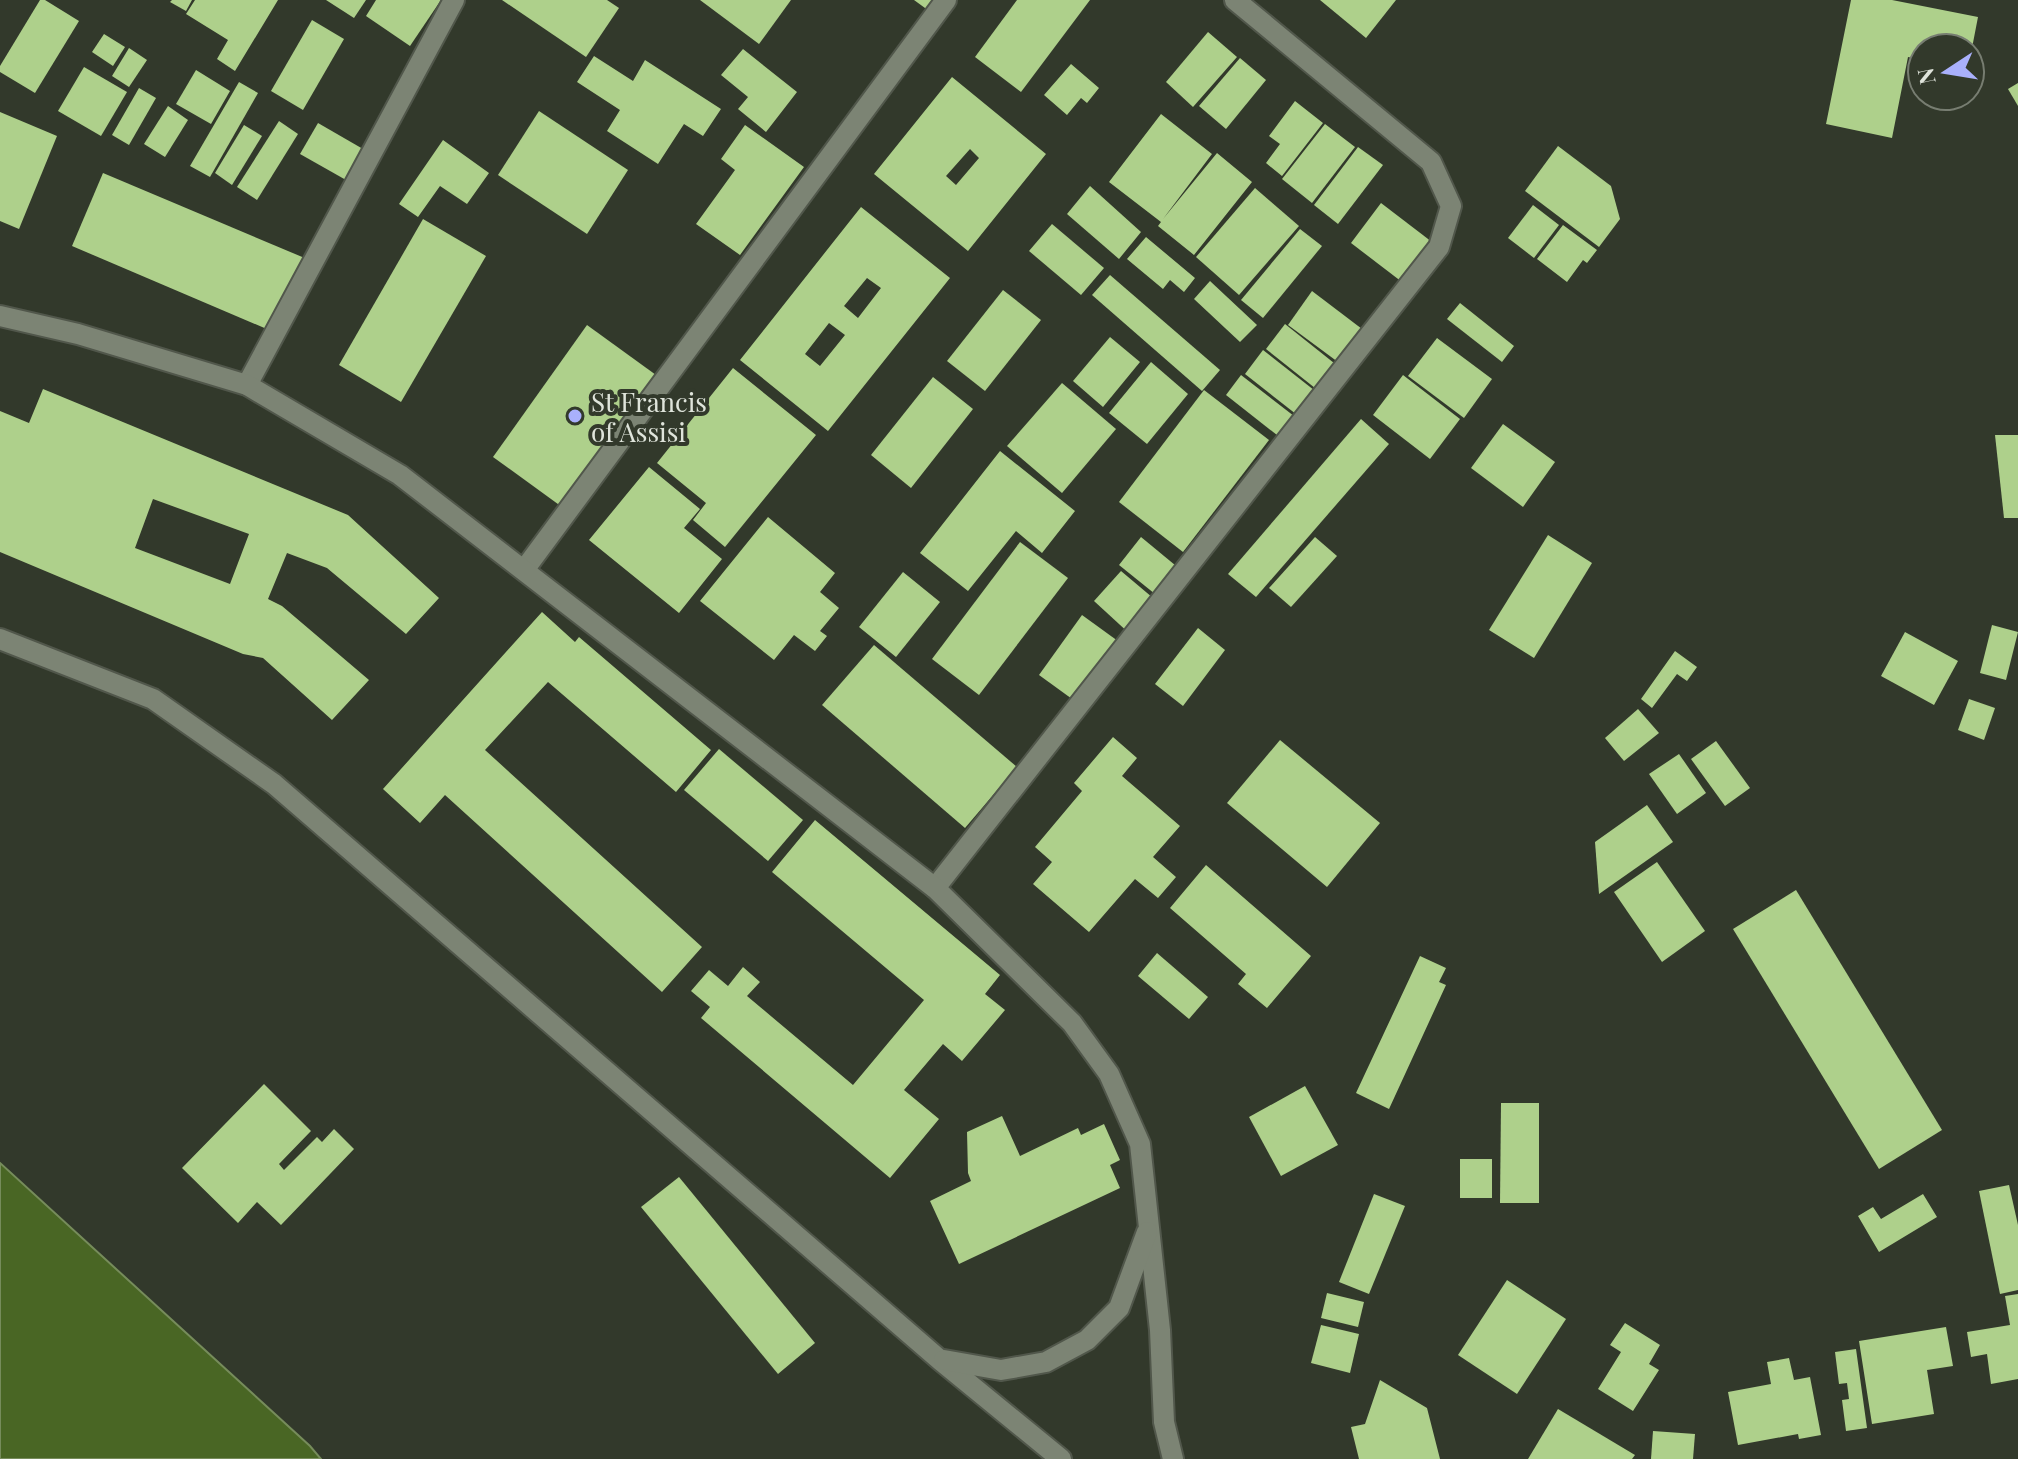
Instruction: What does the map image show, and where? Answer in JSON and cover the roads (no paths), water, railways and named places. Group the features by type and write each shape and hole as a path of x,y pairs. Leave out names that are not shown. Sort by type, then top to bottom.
{"main road":[{"path":"247,385 454,0"},
{"path":"524,570 946,0"},
{"path":"935,888 1439,247 1451,206 1431,162 1235,0"},
{"path":"0,316 78,334 247,385 400,475 935,888 1072,1023 1109,1074 1140,1144 1160,1330 1164,1422 1173,1459"},
{"path":"0,639 153,699 274,784 940,1360 1061,1459"},
{"path":"940,1360 1001,1370 1046,1362 1087,1340 1119,1308 1150,1225"}],"place":[{"name":"St Francis of Assisi","path":"575,416"}]}
